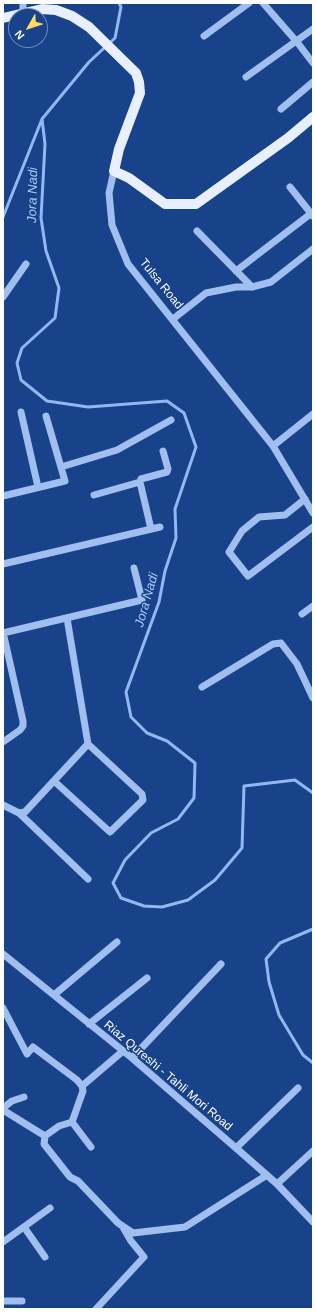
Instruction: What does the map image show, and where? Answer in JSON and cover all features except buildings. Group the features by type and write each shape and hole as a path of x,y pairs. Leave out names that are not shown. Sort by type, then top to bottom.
{"main road":[{"name":"Tulsa Road","path":"48,9 56,10 72,16 89,27 136,72 140,93 119,149 114,172"},
{"path":"114,172 129,178 164,204 196,204 288,138 313,117"}],"street":[{"path":"204,36 249,3"},
{"path":"263,3 313,63"},
{"path":"246,77 297,42 313,29"},
{"path":"281,109 313,82"},
{"name":"Tulsa Road","path":"114,172 109,193 112,225 128,264 273,446 313,513"},
{"path":"236,271 312,214 290,187"},
{"path":"197,231 252,287"},
{"path":"173,319 206,293 236,287 252,287 271,282 313,249"},
{"path":"3,297 26,264"},
{"path":"21,412 38,487"},
{"path":"273,446 313,414"},
{"path":"3,496 65,481 46,416"},
{"path":"61,467 117,450 171,420"},
{"path":"94,495 140,482 141,479 167,472 168,469 163,451"},
{"path":"140,482 151,529"},
{"path":"305,499 284,515 259,517 242,531 229,552 248,576 313,527"},
{"path":"3,564 160,527"},
{"path":"3,742 20,730 23,726 23,721 3,632 142,600 134,568"},
{"path":"302,614 313,607"},
{"path":"54,781 108,831 113,830 143,800 142,794 88,744 66,618"},
{"path":"202,687 273,644 281,643 298,664 313,697"},
{"path":"19,814 25,812 88,744"},
{"path":"3,805 19,814 88,879"},
{"path":"54,995 117,942"},
{"name":"Riaz Qureshi - Tahli Mori Road","path":"3,954 132,1058 277,1184 313,1222"},
{"path":"132,1058 221,964"},
{"path":"89,1024 147,978"},
{"path":"3,1008 27,1054 33,1047 77,1080 82,1086 83,1091 72,1122"},
{"path":"82,1086 123,1051"},
{"path":"236,1148 298,1088"},
{"path":"24,1097 12,1101 3,1109 46,1136"},
{"path":"72,1122 65,1123 46,1136 44,1144 70,1177 78,1181 124,1228 132,1233 185,1227 267,1175"},
{"path":"72,1122 92,1147"},
{"path":"277,1184 313,1150"},
{"path":"3,1242 50,1208"},
{"path":"24,1227 45,1257"},
{"path":"96,1309 144,1257 131,1241 124,1228"},
{"path":"3,1301 22,1301"}],"waterway":[{"path":"3,217 42,119 89,62 115,38 121,7 119,3"},
{"name":"Jora Nadi","path":"42,119 45,144 41,218 46,251 59,288 55,318 22,348 17,363 21,380 47,401 88,407 167,401 184,413 196,447 175,509 176,538 165,571 159,602 126,692 131,717 147,733 167,741 195,763 194,798 178,819 151,833 125,860 113,883 121,898 144,906 162,907 188,900 215,880 242,848 244,786 295,780 313,793"},
{"name":"Jora Nadi","path":"313,929 280,943 266,959 269,982 279,1015 303,1055 313,1063"}]}
